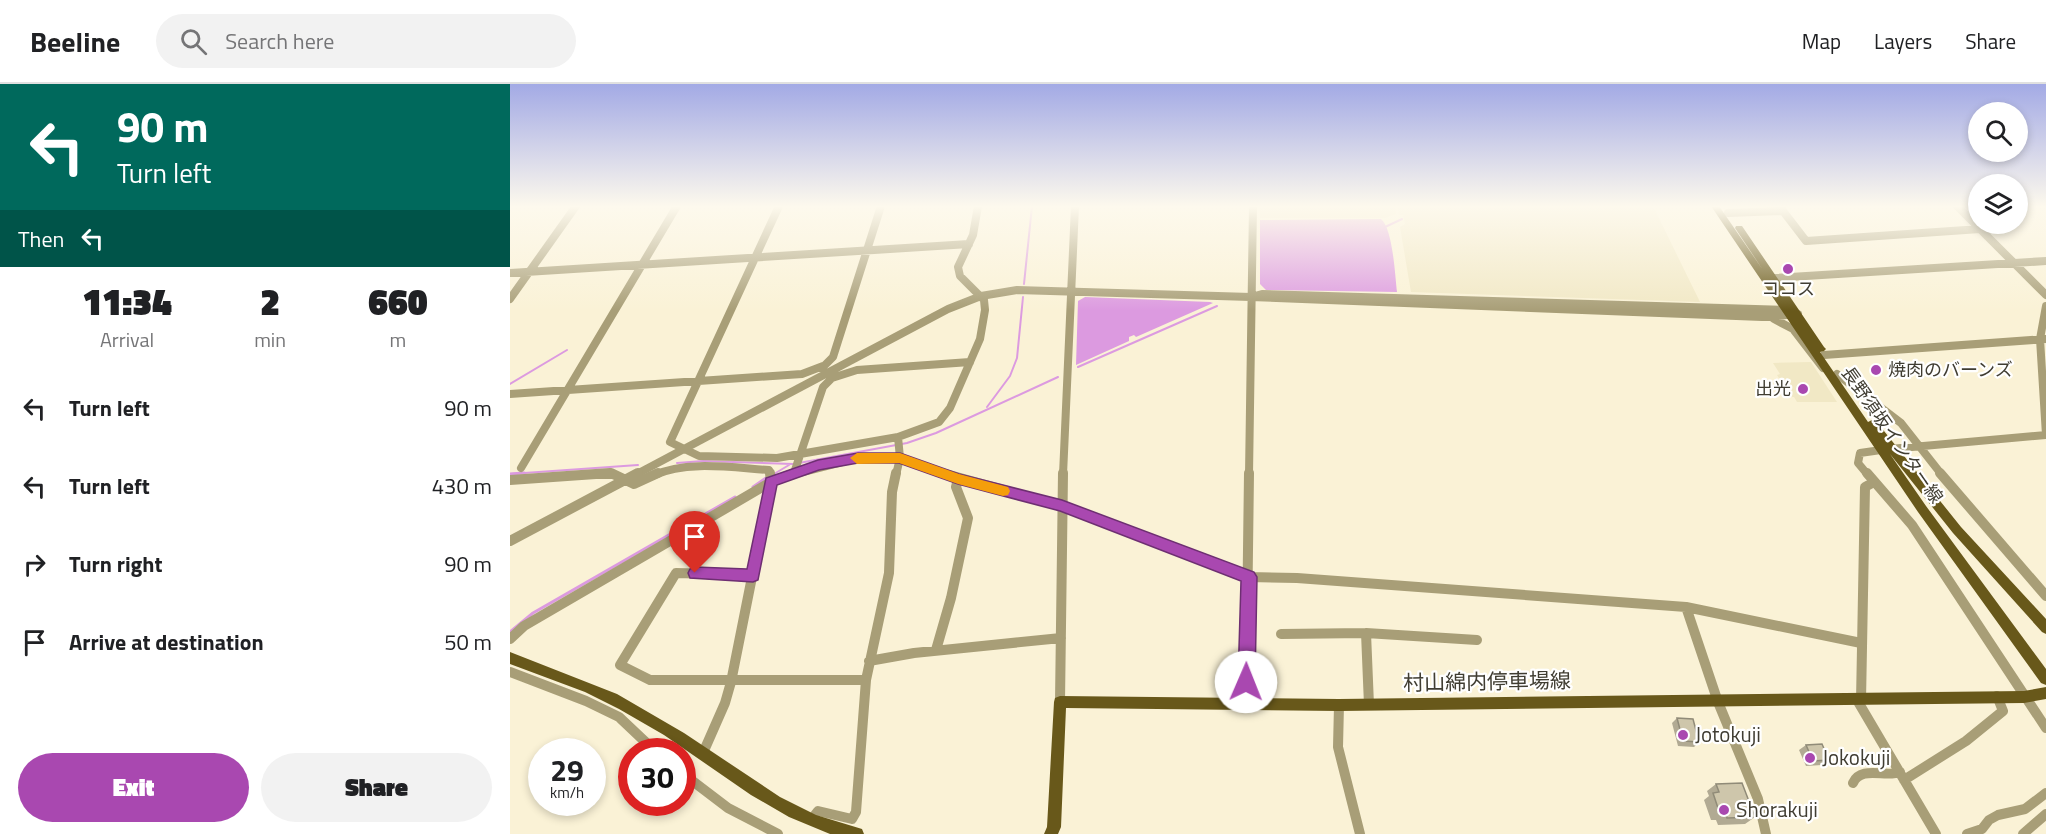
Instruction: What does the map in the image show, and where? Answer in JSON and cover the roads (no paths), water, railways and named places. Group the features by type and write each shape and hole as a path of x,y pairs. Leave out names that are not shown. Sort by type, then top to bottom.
{"main road":[{"name":"長野須坂インター線","path":"1740,241 1824,355 1835,377"},
{"name":"長野須坂インター線","path":"1748,241 1775,278 1792,313 1835,377 1987,599 2046,679"},
{"name":"長野須坂インター線","path":"1886,449 2046,628"},
{"path":"510,658 529,668 567,679 610,697 703,753 771,801 824,826 857,834"},
{"name":"村山綿内停車場線","path":"1060,702 1369,705 1718,702 2024,697 2046,693"},
{"path":"1051,834 1054,827 1060,702"}],"street":[{"path":"510,299 550,241"},
{"path":"521,468 656,241"},
{"path":"763,241 670,442 699,456 777,458 899,446 958,479 1062,506 1249,577 1297,578 1686,607 1861,643"},
{"path":"794,471 869,241"},
{"path":"510,639 524,626 618,573 770,478 899,446 946,415 982,331 985,310 984,300 959,274 959,264 970,241"},
{"path":"1060,702 1062,506 1073,241"},
{"path":"1246,703 1249,577 1247,482 1252,241"},
{"path":"1991,241 2046,295"},
{"path":"510,273 969,244"},
{"path":"1775,278 2046,261"},
{"path":"510,541 948,309 981,296 1017,290 1251,297 1364,304 1777,319 1790,326 1813,358 1835,377 1901,423 1921,446 1923,453 2046,596"},
{"path":"1251,297 1262,294 1356,296 1792,313"},
{"path":"2046,306 2043,339 2046,435 1864,451 1857,459 1912,525 1932,553 2046,728"},
{"path":"1762,317 1792,313"},
{"path":"1824,355 2043,339"},
{"path":"510,394 566,392 970,362"},
{"path":"811,820 818,811 852,819 856,812 866,680 889,573 892,492 899,446"},
{"path":"510,480 611,473 631,483 640,483 662,471 675,469 769,470 770,478 753,575 731,682 725,703 703,753"},
{"path":"936,650 951,598 968,518 956,487 958,479"},
{"path":"1874,482 1865,487 1859,700 1936,834"},
{"path":"753,575 676,573 620,665 650,680 705,679 731,682 866,680"},
{"path":"1686,607 1718,702 1758,799 1766,834"},
{"path":"1281,634 1366,633 1477,640"},
{"path":"1366,633 1369,705"},
{"path":"869,661 936,650 1061,638"},
{"path":"510,672 586,701 619,717 641,738"},
{"path":"1853,783 1853,780 1860,774 1884,772 1902,776 1966,741 2003,711 1997,696"},
{"path":"1339,705 1338,747 1360,834"},
{"path":"696,784 728,808 778,834"},
{"path":"1967,834 1982,829 1989,820 1998,815 2025,810 2046,793"},
{"path":"2023,834 2046,814"}],"waterway":[{"path":"1024,284 1028,241"},
{"path":"987,407 1010,376 1017,358 1023,297"},
{"path":"1078,367 1217,306"},
{"path":"510,384 567,350"},
{"path":"799,463 907,443 936,433 1058,377"},
{"path":"677,463 703,461 793,464"},
{"path":"524,473 510,474 638,465"},
{"path":"774,474 789,465"},
{"path":"753,487 766,478"},
{"path":"510,632 533,613 735,497"}],"place":[{"name":"ココス","path":"1788,269"},
{"name":"焼肉のバーンズ","path":"1876,370"},
{"name":"出光","path":"1803,389"},
{"name":"Jotokuji","path":"1683,735"},
{"name":"Jokokuji","path":"1810,758"},
{"name":"Shorakuji","path":"1724,810"}]}
